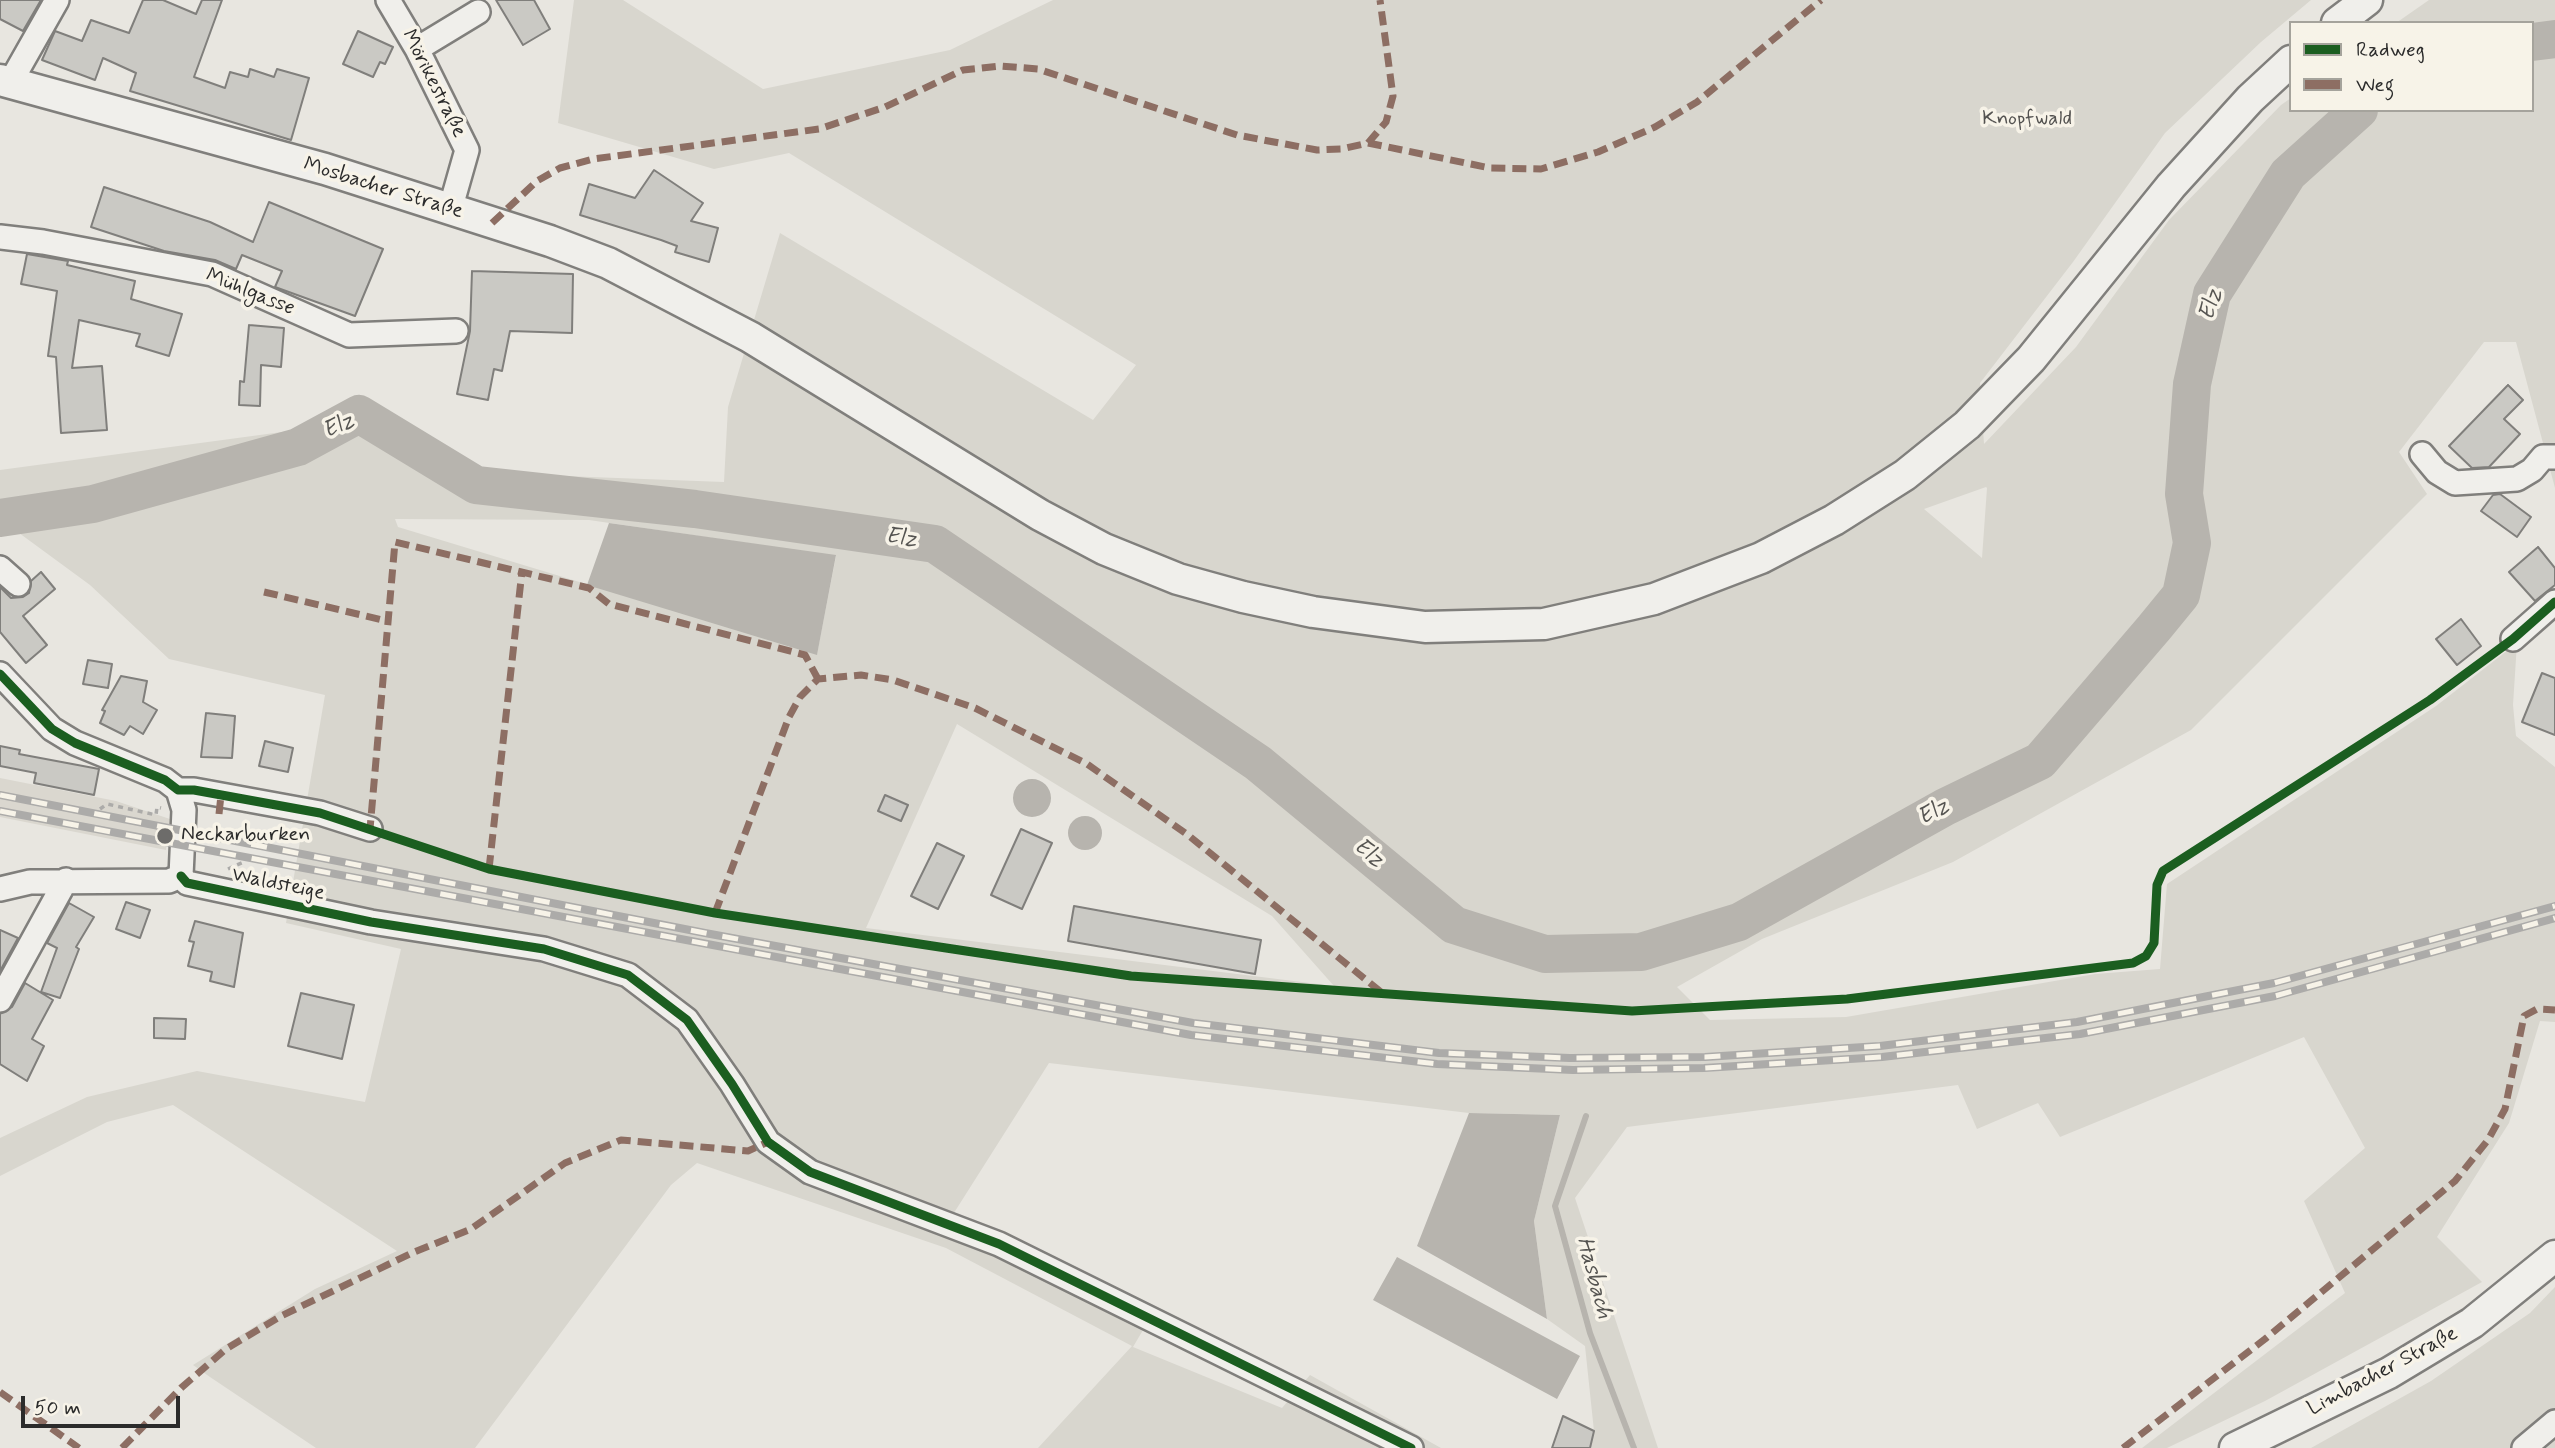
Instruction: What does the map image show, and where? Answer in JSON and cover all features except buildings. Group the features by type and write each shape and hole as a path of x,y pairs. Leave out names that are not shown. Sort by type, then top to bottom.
{"main road":[{"path":"2340,21 2367,0"},
{"name":"Mosbacher Straße","path":"5,82 325,169 550,241 608,263 750,337 1040,514 1104,549 1178,579 1313,612 1425,627 1544,624 1654,599 1761,558 1835,520 1905,475 1967,425 2031,359 2171,186 2250,99 2289,63"},
{"name":"Limbacher Straße","path":"2235,1448 2389,1373 2448,1338 2472,1323 2555,1256"}],"street":[{"path":"5,82 57,0"},
{"name":"Mörikestraße","path":"388,0 417,49 467,150 450,210"},
{"path":"417,49 478,12"},
{"name":"Mühlgasse","path":"0,237 43,242 212,274 349,335 456,331"},
{"path":"2422,454 2437,472 2455,483 2517,479 2532,470 2543,457 2555,457"},
{"path":"0,568 18,584"},
{"path":"2513,639 2555,602"},
{"path":"0,674 52,729 75,743 165,780 178,790 184,810 181,876"},
{"path":"178,790 194,790 320,813 370,829"},
{"name":"Waldsteige","path":"0,889 30,882 169,881 181,876 187,883 371,922 544,949 628,975 687,1020 733,1084 768,1142 810,1172 999,1244 1411,1448"},
{"path":"0,1000 66,880"},
{"path":"2524,1448 2555,1422"}],"path":[{"path":"100,808 107,804 156,815"}],"shaded area":[{"path":"609,523 836,555 817,655 587,585"},
{"path":"0,778 116,801 170,819 166,850 0,817"},
{"path":"1032,779 1045,785 1051,798 1045,811 1032,817 1019,811 1013,798 1019,785"},
{"path":"1085,816 1097,821 1102,833 1097,845 1085,850 1073,845 1068,833 1073,821"},
{"path":"1469,1113 1560,1115 1534,1221 1547,1319 1417,1246"},
{"path":"1397,1257 1580,1356 1557,1399 1373,1300"}],"green space":[{"name":"Knopfwald","path":"574,0 623,0 763,89 950,50 1053,0 2311,0 2261,42 2165,133 2073,262 1980,383 1984,444 2076,347 2169,220 2281,105 2289,99 2289,112 2534,112 2534,21 2399,21 2429,0 2555,0 2555,488 2516,342 2484,342 2399,452 2427,494 2191,730 1953,862 1762,939 1677,987 1710,1020 1846,1017 2095,974 2160,969 2167,884 2436,706 2517,643 2513,705 2516,736 2555,767 2555,1022 2540,1021 2509,1123 2437,1237 2482,1282 2265,1401 2167,1448 2142,1448 2345,1293 2304,1201 2365,1148 2304,1037 2060,1137 2038,1103 1977,1129 1958,1085 1627,1127 1575,1198 1658,1448 1590,1448 1594,1431 1585,1346 1547,1319 1534,1221 1560,1115 1469,1113 1049,1063 945,1227 1143,1330 1133,1347 1282,1408 1310,1375 1441,1448 1038,1448 1132,1346 946,1248 697,1163 671,1185 475,1448 316,1448 193,1365 315,1289 397,1251 173,1105 107,1122 0,1176 0,1138 87,1097 197,1071 365,1102 401,949 286,923 325,695 169,659 90,585 0,519 0,470 371,420 484,473 724,482 728,407 780,233 1093,420 1136,365 789,153 714,169 558,123","holes":["1987,488 1982,558 1924,509","395,519 589,520 836,556 817,654 398,527","957,724 1272,916 1334,986 866,928"]},
{"path":"2555,1287 2555,1448 2311,1448 2431,1381 2530,1313"}],"waterway":[{"name":"Elz","path":"2534,42 2555,39"},
{"name":"Elz","path":"0,518 93,504 298,447 359,414 476,485 695,509 935,544 1258,763 1454,925 1545,954 1641,952 1739,922 1945,807 2040,761 2154,628 2181,595 2192,543 2184,494 2192,384 2212,294 2288,174 2357,112"},
{"name":"Hasbach","path":"1586,1116 1555,1206 1590,1333 1634,1448"}],"railway":[{"path":"0,795 705,933 1193,1023 1439,1053 1570,1058 1705,1057 1880,1046 2077,1022 2274,983 2555,906"},
{"path":"0,811 1191,1035 1437,1064 1573,1070 1704,1068 1882,1057 2080,1034 2275,996 2555,918"}],"marked path":[{"path":"1368,143 1386,122 1393,96 1380,0"},
{"path":"492,223 537,181 560,168 593,159 819,129 885,107 963,70 1001,66 1038,69 1237,135 1317,150 1341,149 1368,143 1490,168 1541,169 1598,152 1655,127 1697,102 1821,0"},
{"path":"375,831 370,829 395,542 589,588 609,604 805,655 818,679"},
{"path":"489,869 522,571"},
{"path":"264,592 387,621"},
{"path":"715,913 789,717 800,697 818,679 861,675 893,680 975,708 1087,764 1188,835 1381,992"},
{"path":"219,814 221,795"},
{"path":"2123,1448 2265,1339 2455,1181 2488,1140 2505,1109 2524,1016 2537,1009 2555,1010"},
{"path":"122,1448 181,1388 226,1349 281,1316 412,1253 471,1229 565,1163 621,1140 748,1151 768,1142"},
{"path":"0,1392 79,1448"}],"cycle path":[{"path":"0,674 52,729 75,743 165,780 178,790 194,790 320,813 489,869 715,913 1131,976 1632,1011 1847,999 2133,963 2146,956 2154,943 2157,885 2163,871 2430,700 2513,639 2555,602"},
{"path":"181,876 187,883 371,922 544,949 628,975 687,1020 768,1142 810,1172 999,1244 1411,1448"}],"place":[{"name":"Neckarburken","path":"165,836"}]}
